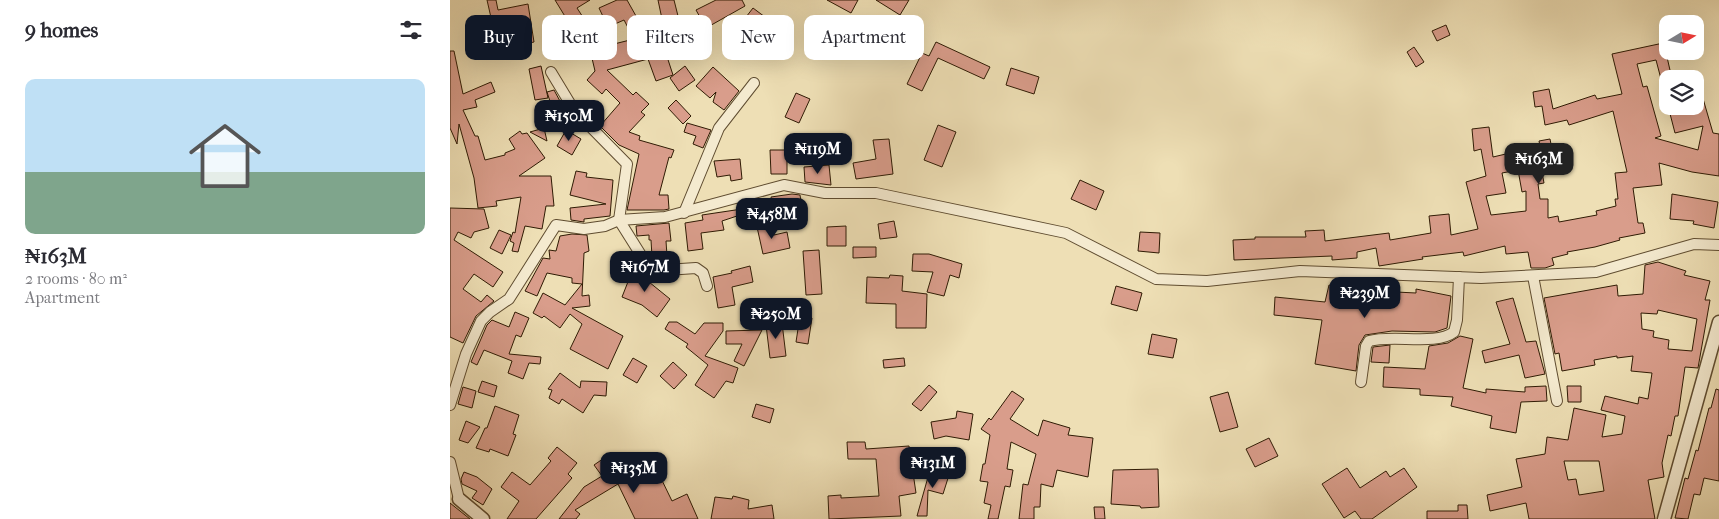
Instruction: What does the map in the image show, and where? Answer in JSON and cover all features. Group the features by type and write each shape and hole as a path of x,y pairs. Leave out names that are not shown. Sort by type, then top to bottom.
{"street":[{"path":"552,72 574,110 627,164 619,220 651,271 696,268 703,273 707,286"},
{"path":"684,213 720,128 754,83"},
{"path":"450,406 466,354 481,321 490,312 510,299 554,227 558,224 584,229 605,226 619,220 684,213 784,185 825,192 876,193 1066,233 1156,279 1170,281 1207,281 1300,271 1460,278 1596,272 1694,244 1719,245"},
{"path":"1533,276 1557,401"},
{"path":"1362,382 1366,346 1369,341 1380,338 1442,338 1454,332 1457,320 1460,278"},
{"path":"1664,519 1719,322"},
{"path":"450,462 454,496 483,519"}],"building":[{"path":"487,0 496,0 498,10 528,4 530,15 490,15"},
{"path":"555,0 590,0 577,8 582,15 564,15"},
{"path":"617,0 627,0 635,15 627,15 627,26 624,20 617,23 617,15 602,15 599,8"},
{"path":"658,0 674,0 678,15 661,15"},
{"path":"716,0 742,0 745,6 729,15 722,15 722,19 712,25 712,15 699,15 696,10"},
{"path":"827,0 858,0 851,13"},
{"path":"876,0 909,0 900,15"},
{"path":"753,8 762,15 748,15"},
{"path":"1446,25 1450,35 1437,41 1432,31"},
{"path":"627,41 627,60 644,60 607,70 633,95 636,92 649,104 641,112 645,115 629,132 640,136 639,140 674,150 671,158 669,157 659,195 668,195 669,209 627,210 639,154 619,145 600,126 620,103 606,89 602,94 587,80 595,71 592,60 617,60 617,43"},
{"path":"936,42 990,67 984,79 938,58 922,91 907,84 919,60 924,60 924,54 929,56"},
{"path":"1659,44 1659,60 1668,60 1670,70 1659,71 1656,60 1637,64 1643,87 1647,86 1661,136 1655,138 1698,150 1703,126 1675,133 1670,115 1704,115 1704,102 1713,133 1719,134 1719,176 1692,172 1659,163 1662,185 1633,188 1638,223 1643,223 1645,233 1619,238 1620,240 1595,247 1567,252 1568,254 1552,258 1554,265 1545,268 1531,268 1528,252 1506,254 1505,246 1464,256 1463,252 1422,257 1423,259 1379,266 1376,248 1357,252 1357,258 1332,260 1332,256 1234,260 1233,240 1255,239 1255,237 1306,237 1305,231 1324,230 1325,241 1389,233 1390,240 1431,233 1429,216 1449,214 1451,235 1478,229 1466,182 1486,176 1481,149 1474,151 1472,129 1489,127 1493,157 1540,146 1539,141 1550,139 1555,165 1541,167 1544,183 1538,184 1540,199 1548,199 1548,218 1558,216 1559,222 1597,215 1596,211 1616,206 1615,199 1618,199 1615,173 1627,172 1613,111 1569,125 1567,120 1545,125 1542,106 1535,107 1533,92 1549,89 1553,109 1595,95 1597,99 1622,94 1612,54","holes":["1518,170 1522,192 1526,191 1526,211 1491,215 1486,196 1506,193 1502,173"]},
{"path":"1414,47 1424,62 1416,67 1407,52"},
{"path":"450,51 454,51 463,94 491,82 495,92 475,100 477,107 463,110 475,136 478,136 485,160 505,155 505,153 515,149 509,139 520,131 522,134 527,133 545,158 519,176 551,176 554,206 546,206 542,229 525,226 518,252 512,251 514,243 510,241 513,232 515,233 521,197 496,201 497,206 478,208 474,178 459,124 457,144 450,128"},
{"path":"648,60 668,60 673,75 656,81"},
{"path":"541,66 548,98 535,100 529,69"},
{"path":"685,66 695,80 679,91 670,78"},
{"path":"713,67 739,91 724,110 713,102 716,92 710,98 696,86"},
{"path":"1011,68 1039,77 1034,94 1006,85"},
{"path":"554,90 568,116 556,120 547,92"},
{"path":"796,93 810,99 799,123 785,117"},
{"path":"676,100 691,116 683,124 668,108"},
{"path":"687,123 711,130 703,148 693,144 696,136 684,132"},
{"path":"938,125 956,132 942,167 924,160"},
{"path":"544,128 547,141 530,132"},
{"path":"566,130 581,139 572,155 557,146"},
{"path":"889,139 893,174 856,179 853,163 876,159 873,140"},
{"path":"790,143 811,147 810,156 788,152"},
{"path":"770,150 787,150 787,174 771,174"},
{"path":"740,159 742,179 731,181 730,175 717,177 714,161"},
{"path":"829,165 831,185 805,182 804,167"},
{"path":"576,171 587,173 586,177 613,180 610,216 584,219 584,222 571,220 570,208 606,204 570,195"},
{"path":"1080,180 1104,191 1096,210 1071,199"},
{"path":"792,194 800,195 802,208 774,213 771,197"},
{"path":"1672,194 1718,202 1714,228 1693,224 1694,221 1670,219"},
{"path":"450,208 484,209 489,228 474,232 471,238 458,232 454,240 503,272 493,287 474,274 463,289 481,302 487,295 494,301 476,316 463,343 450,337"},
{"path":"742,209 743,214 722,221 724,230 701,233 703,249 688,251 685,223 703,220 702,215"},
{"path":"894,221 897,237 880,239 878,224"},
{"path":"669,223 671,241 666,241 667,256 652,257 649,235 637,236 636,226"},
{"path":"772,224 774,235 787,232 790,248 763,254 757,227"},
{"path":"846,226 846,246 827,246 827,227"},
{"path":"499,230 511,235 502,254 490,248"},
{"path":"1140,232 1160,233 1159,253 1138,251"},
{"path":"572,234 587,235 589,251 584,253 582,296 589,295 590,306 572,308 623,336 608,369 570,349 582,324 570,314 560,328 544,316 542,318 533,313 543,293 565,305 582,284 572,283 572,278 547,273 537,296 525,291 543,258 550,259 549,250 556,251 560,236"},
{"path":"853,247 876,247 876,257 853,258"},
{"path":"819,250 822,294 806,295 803,251"},
{"path":"618,253 630,257 626,268 614,264"},
{"path":"913,254 929,254 962,264 959,278 950,275 944,296 927,292 933,272 912,271"},
{"path":"1658,262 1686,271 1684,275 1710,281 1705,300 1710,300 1698,368 1685,367 1678,416 1675,416 1671,436 1668,435 1662,463 1664,477 1648,480 1655,519 1529,519 1526,503 1490,511 1487,495 1522,487 1516,459 1545,454 1547,437 1568,440 1574,408 1606,415 1602,437 1622,434 1625,416 1601,410 1605,396 1638,404 1639,397 1648,399 1652,373 1631,371 1633,356 1617,358 1617,356 1594,360 1595,365 1562,371 1559,353 1555,354 1544,298 1617,285 1618,296 1643,294 1645,265","holes":["1658,310 1697,319 1692,351 1668,349 1669,340 1653,337 1654,331 1642,329 1641,313 1657,314","1564,461 1599,461 1604,491 1579,495 1576,479 1568,480"]},
{"path":"750,266 753,282 732,287 735,305 718,308 713,277 732,273 731,271"},
{"path":"633,269 650,278 649,282 670,299 657,317 642,305 622,297"},
{"path":"890,275 903,276 902,291 927,294 926,328 896,328 896,304 866,303 867,277 889,278"},
{"path":"1329,285 1374,292 1373,296 1396,297 1396,292 1416,293 1416,289 1451,296 1447,328 1435,332 1392,331 1365,335 1359,345 1356,371 1315,364 1322,320 1274,315 1275,297 1325,302"},
{"path":"1116,286 1142,293 1137,311 1111,304"},
{"path":"1513,298 1526,342 1536,341 1545,374 1525,378 1519,355 1485,363 1482,351 1510,344 1496,302"},
{"path":"515,312 529,318 521,337 516,335 509,354 541,357 540,364 529,363 523,379 508,373 512,361 484,350 477,365 471,362 487,325 492,320 509,327"},
{"path":"800,316 812,318 808,344 796,342"},
{"path":"669,322 677,322 695,334 704,323 723,323 723,331 705,356 738,368 733,383 726,381 714,398 695,385 708,365 686,347 688,344 665,329"},
{"path":"782,323 786,356 770,358 766,325"},
{"path":"762,330 744,366 734,361 742,344 726,344 726,331"},
{"path":"1152,334 1177,339 1173,358 1148,354"},
{"path":"1460,336 1473,339 1463,388 1486,393 1486,389 1525,392 1525,387 1546,386 1547,401 1521,402 1516,433 1490,428 1492,416 1451,406 1453,397 1420,395 1420,389 1383,387 1384,367 1425,369 1429,346 1448,343"},
{"path":"1390,345 1389,363 1371,362 1373,347"},
{"path":"633,358 647,366 637,383 623,375"},
{"path":"904,358 905,366 884,368 883,360"},
{"path":"673,362 687,375 674,389 660,376"},
{"path":"560,373 580,388 581,381 607,382 606,396 594,395 583,413 562,399 559,404 549,398 552,390 548,389"},
{"path":"482,381 497,386 494,397 478,392"},
{"path":"929,385 937,392 921,411 912,404"},
{"path":"1567,386 1581,386 1581,402 1568,402"},
{"path":"463,387 476,391 472,408 458,404"},
{"path":"1716,389 1719,390 1719,481 1704,478 1700,495 1694,494 1688,519 1675,518 1685,478 1688,479 1696,450 1698,451"},
{"path":"1012,391 1024,399 1010,419 1038,436 1043,420 1070,428 1068,435 1093,438 1088,477 1057,470 1053,487 1041,484 1040,507 1034,507 1034,519 1019,519 1023,484 1028,485 1036,454 1011,442 1007,469 1013,470 1010,487 1005,486 998,519 988,519 991,505 984,503 988,482 980,481 990,435 981,429 989,418 991,420"},
{"path":"1228,392 1238,427 1220,432 1210,397"},
{"path":"756,404 774,409 770,423 752,417"},
{"path":"495,406 519,415 513,434 516,435 508,456 490,449 489,452 476,448 485,428 487,428"},
{"path":"957,411 973,414 969,440 946,436 934,439 931,422 956,418"},
{"path":"466,421 480,427 468,443 459,440"},
{"path":"1269,438 1278,456 1255,467 1246,449"},
{"path":"847,442 865,442 866,449 909,446 916,493 899,496 901,516 829,519 828,496 841,495 841,498 879,496 876,459 848,459"},
{"path":"557,447 577,463 568,474 572,478 536,519 507,519 519,501 501,487 512,472 530,485 551,461 548,458"},
{"path":"610,454 627,479 655,466 672,501 687,494 698,519 635,519 618,484 575,510 580,514 576,519 559,519 584,487 602,476 594,465"},
{"path":"1347,468 1360,488 1386,471 1390,477 1404,468 1417,487 1372,519 1361,519 1355,511 1344,518 1322,484"},
{"path":"1158,469 1159,507 1141,508 1140,506 1111,504 1113,470"},
{"path":"930,470 949,475 943,494 928,490 927,516 917,516"},
{"path":"464,472 477,477 492,489 483,505 472,498 477,491 462,484 461,479"},
{"path":"733,496 749,500 748,509 772,505 774,519 711,519 715,497 732,499"},
{"path":"450,503 470,519 450,519"},
{"path":"1458,505 1467,505 1468,519 1427,519 1427,511 1458,511"},
{"path":"1094,507 1104,507 1105,519 1095,519"}]}
